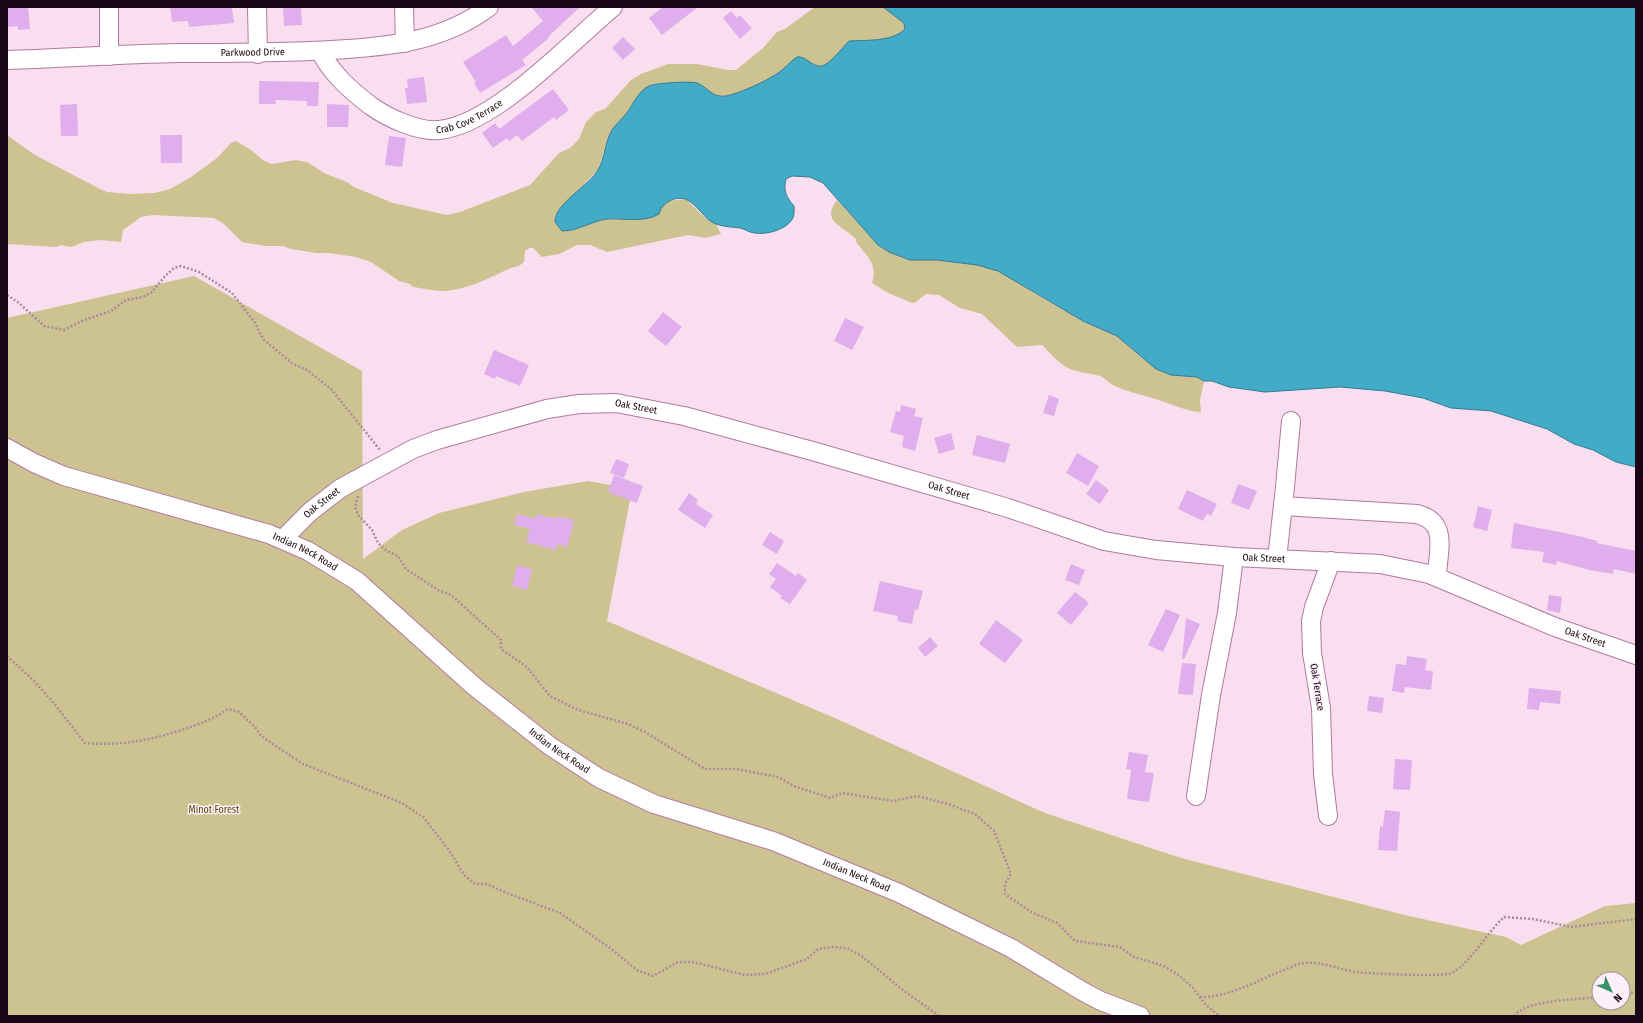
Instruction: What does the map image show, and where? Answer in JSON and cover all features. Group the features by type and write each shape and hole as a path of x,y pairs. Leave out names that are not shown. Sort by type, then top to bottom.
{"street":[{"path":"109,7 109,56"},
{"path":"257,7 258,54"},
{"path":"404,7 405,43"},
{"name":"Parkwood Drive","path":"7,60 179,53 258,54 371,48 405,43 451,30 470,20 489,7"},
{"name":"Crab Cove Terrace","path":"320,51 332,71 340,80 377,110 402,122 428,130 443,130 464,124 501,102 571,46 614,7"},
{"name":"Oak Street","path":"283,539 311,511 331,495 412,449 437,440 547,409 591,403 628,404 684,416 865,466 1008,508 1104,541 1156,550 1396,566 1437,576 1555,627 1636,655"},
{"path":"1276,559 1283,506 1291,421"},
{"name":"Indian Neck Road","path":"7,448 47,469 64,476 219,519 283,539 321,557 357,581 475,687 550,746 599,778 654,804 779,844 899,893 1011,948 1088,994 1140,1016"},
{"path":"1283,506 1417,514 1426,516 1432,520 1439,533 1437,576"},
{"path":"1196,796 1211,695 1227,613 1234,556"},
{"name":"Oak Terrace","path":"1328,816 1323,774 1321,708 1312,653 1310,626 1314,607 1331,561"}],"path":[{"path":"7,295 19,303 44,326 64,330 84,320 111,311 126,300 148,295 174,268 182,266 199,272 232,293 255,323 263,339 293,364 307,370 340,397 380,450 385,464"},
{"path":"359,495 356,507 358,515 372,530 378,543 387,551 398,556 406,569 438,590 451,595 501,640 501,649 527,667 550,696 578,710 628,724 645,732 705,768 736,769 778,777 794,786 830,798 842,793 893,801 917,796 948,804 975,814 994,831 1002,855 1007,862 1010,874 1005,883 1005,894 1033,913 1057,923 1075,940 1120,946 1134,957 1164,966 1180,976 1219,1016"},
{"path":"7,656 47,695 85,743 105,745 133,743 161,738 214,720 228,709 239,712 255,727 261,736 303,764 402,804 423,817 449,850 464,875 475,884 486,884 560,913 610,948 637,970 644,973 653,976 678,962 693,962 745,975 765,974 807,959 818,949 833,947 847,948 863,957 904,991 939,1016"},
{"path":"1200,997 1215,997 1237,990 1302,963 1317,963 1373,974 1450,974 1468,960 1492,928 1504,917 1533,919 1571,928 1636,918"},
{"path":"1514,1016 1518,1010 1531,1006 1591,998"}],"green space":[{"path":"815,7 883,7 904,23 905,29 894,36 886,38 849,41 832,59 822,66 815,65 800,57 797,58 780,72 767,80 732,95 715,95 697,83 627,113 612,130 598,170 558,211 554,218 569,231 606,219 640,219 659,213 661,207 668,201 686,199 704,217 716,224 721,234 706,238 688,235 607,252 590,245 577,245 559,254 542,257 533,248 529,248 525,251 524,262 519,265 467,287 443,291 413,287 410,284 399,281 371,262 356,257 329,253 316,253 291,249 283,246 265,246 242,242 224,224 214,218 153,215 141,217 123,230 121,242 101,240 84,242 71,247 61,245 56,247 7,244 7,135 35,155 107,192 130,194 154,193 170,189 191,177 217,158 231,143 236,141 251,150 264,161 272,164 296,160 307,162 324,173 393,203 447,215 460,212 530,185 559,153 570,148 579,139 586,122 596,112 605,109 631,80 641,74 668,64 697,64 728,70 736,70 762,49 777,32 785,29"},
{"path":"837,200 878,245 910,260 936,260 977,265 998,271 1012,277 1032,292 1083,321 1117,336 1156,369 1171,375 1197,377 1204,381 1200,400 1201,412 1185,409 1127,390 1113,385 1100,376 1070,369 1058,361 1042,345 1017,347 982,314 960,308 939,295 926,294 916,302 912,303 888,293 872,283 874,271 872,265 856,242 856,239 832,219 832,207"},
{"name":"Minot Forest","path":"194,276 362,371 363,559 402,530 439,513 524,492 588,481 632,489 607,621 837,719 1045,813 1181,858 1409,916 1506,937 1521,945 1605,906 1636,903 1636,1016 7,1016 7,318"}],"water":[{"path":"883,7 1636,7 1636,467 1616,462 1593,450 1574,444 1547,429 1491,411 1451,408 1423,398 1385,391 1340,387 1265,392 1229,387 1212,381 1204,381 1197,377 1171,375 1156,369 1117,336 1083,321 998,271 977,265 937,260 910,260 889,252 878,245 823,183 810,177 792,176 786,179 785,190 789,200 794,206 794,214 791,221 784,227 769,232 753,233 740,228 716,224 708,219 689,201 681,198 669,201 659,214 653,217 634,220 607,219 568,231 562,231 555,222 556,215 560,208 594,176 602,160 612,130 645,88 658,84 693,82 701,85 713,94 726,96 755,86 781,71 797,57 803,58 815,65 825,65 849,41 886,38 900,33 905,29 904,23"}],"building":[{"path":"7,7 28,7 30,29 18,30 18,26 7,27"},
{"path":"170,7 232,7 234,23 189,27 188,21 172,22"},
{"path":"283,7 301,7 302,25 284,26"},
{"path":"531,7 580,7 548,37 549,38 522,60 526,65 480,93 474,83 476,82 463,62 506,35 513,46 543,21"},
{"path":"663,7 698,7 662,35 649,18"},
{"path":"731,11 737,18 740,15 752,28 740,39 723,18"},
{"path":"623,37 635,49 623,60 612,48"},
{"path":"424,77 427,102 407,104 405,88 408,88 407,79"},
{"path":"259,81 319,82 318,106 307,106 307,101 275,100 276,104 259,104"},
{"path":"553,89 569,110 556,120 554,117 522,141 517,135 509,141 507,138 493,148 482,133 495,123 499,129"},
{"path":"77,104 78,136 61,136 60,105"},
{"path":"327,104 349,105 348,127 327,127"},
{"path":"160,135 182,135 182,163 161,163"},
{"path":"389,136 406,138 402,167 385,165"},
{"path":"663,312 682,327 666,346 648,331"},
{"path":"845,318 864,327 852,350 834,341"},
{"path":"494,350 529,365 520,386 496,376 495,379 484,374"},
{"path":"1049,395 1059,399 1054,416 1043,413"},
{"path":"901,405 916,409 914,416 923,418 915,451 902,447 904,436 890,432 896,411 900,412"},
{"path":"951,433 955,449 939,454 934,438"},
{"path":"977,435 1010,444 1005,463 972,455"},
{"path":"1077,453 1099,466 1088,486 1066,473"},
{"path":"616,459 629,464 624,478 610,473"},
{"path":"614,475 643,486 637,503 608,492"},
{"path":"1096,480 1109,490 1100,504 1086,494"},
{"path":"1238,484 1257,491 1249,510 1231,503"},
{"path":"1187,490 1217,504 1211,516 1207,514 1203,521 1178,509"},
{"path":"689,493 698,500 696,504 713,515 705,528 678,510"},
{"path":"1478,506 1492,510 1487,531 1473,527"},
{"path":"517,514 536,519 537,514 557,519 557,516 574,520 567,547 558,544 556,550 526,542 530,529 514,525"},
{"path":"1514,523 1579,536 1597,541 1597,543 1636,551 1636,574 1614,569 1613,574 1589,570 1557,561 1556,565 1542,562 1544,552 1511,548"},
{"path":"770,532 784,541 777,554 762,545"},
{"path":"777,563 796,576 798,573 807,580 790,604 780,598 782,596 770,587 776,579 769,574"},
{"path":"1071,564 1085,570 1079,585 1065,580"},
{"path":"517,565 532,569 527,590 512,586"},
{"path":"880,581 923,591 918,610 915,609 912,624 897,621 898,616 873,611"},
{"path":"1075,592 1089,603 1071,625 1057,613"},
{"path":"1549,595 1562,597 1560,613 1547,610"},
{"path":"1166,609 1180,615 1163,652 1148,645"},
{"path":"1186,618 1200,624 1184,659 1182,659"},
{"path":"996,620 1023,640 1005,663 979,644"},
{"path":"930,637 938,646 925,657 918,648"},
{"path":"1407,656 1427,659 1425,670 1433,671 1431,690 1405,687 1404,693 1392,691 1396,664 1406,665"},
{"path":"1182,663 1196,664 1193,695 1178,694"},
{"path":"1529,688 1561,691 1560,704 1540,702 1539,710 1527,709"},
{"path":"1369,696 1384,698 1382,713 1367,711"},
{"path":"1129,752 1148,755 1145,772 1154,773 1149,802 1127,799 1131,770 1126,769"},
{"path":"1395,759 1412,760 1410,790 1393,789"},
{"path":"1385,810 1400,812 1397,851 1378,850 1380,826 1383,827"}]}
